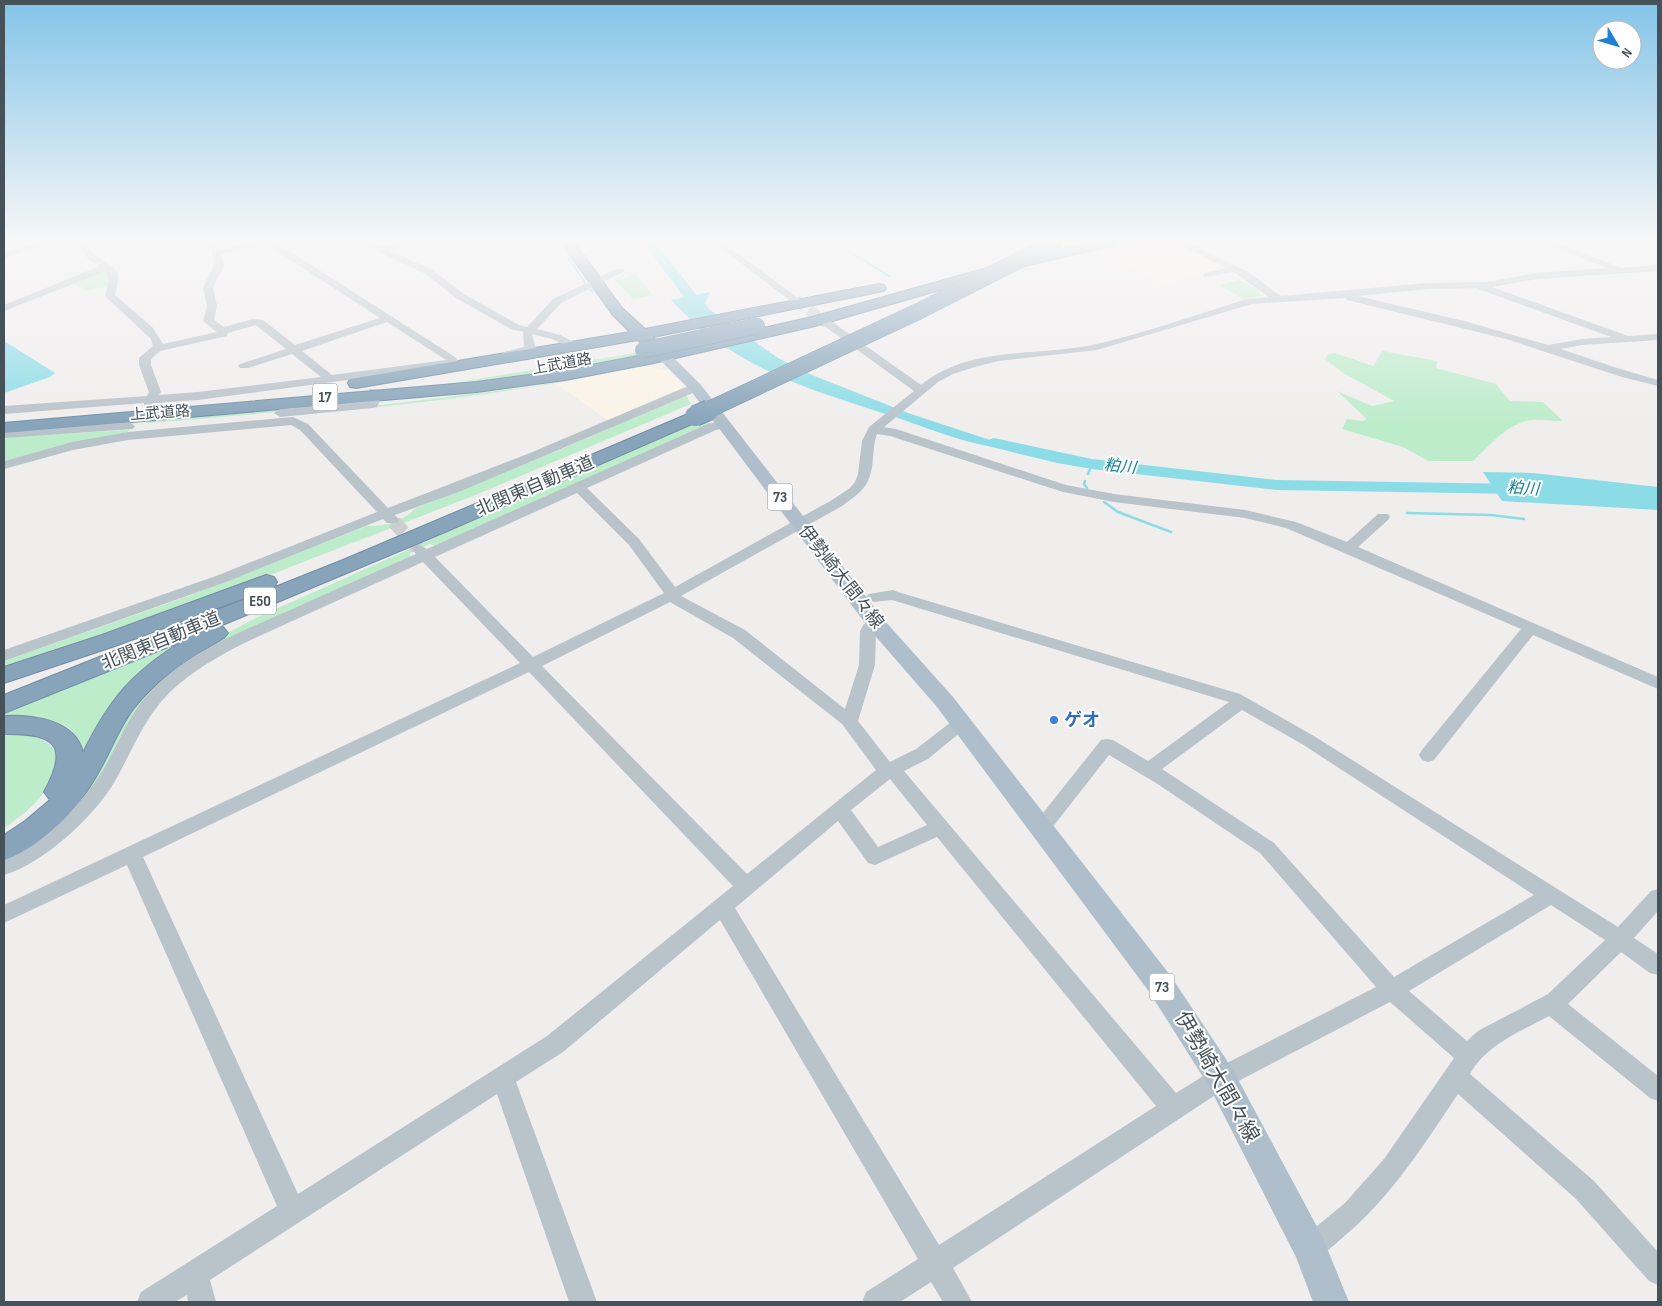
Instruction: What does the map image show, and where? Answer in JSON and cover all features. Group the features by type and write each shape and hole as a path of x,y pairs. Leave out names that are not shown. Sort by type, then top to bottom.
{"highway":[{"path":"613,303 617,311 644,341 670,354"},
{"path":"4,428 235,417 574,374 711,346 755,324 833,303"},
{"path":"208,404 398,377 576,347 644,341 688,326 755,324 853,303"},
{"name":"北関東自動車道","path":"4,691 238,600 388,525 566,464 692,413 919,303"},
{"name":"北関東自動車道","path":"4,704 238,610 515,495 937,303"},
{"name":"上武道路","path":"4,416 208,404 413,381 755,324"},
{"name":"上武道路","path":"4,422 186,411 452,381 644,341"},
{"path":"186,411 235,417 267,403"},
{"path":"4,849 35,828 65,800 78,785 106,729 126,700 140,685 171,660 246,618 515,495"},
{"path":"4,675 110,640 310,565 388,525"},
{"path":"4,725 37,726 51,730 63,738 72,759 64,784 52,801 34,818 4,838"}],"main road":[{"name":"伊勢崎大間々線","path":"670,354 724,424 806,521 874,597 933,680 953,713"},
{"name":"伊勢崎大間々線","path":"670,354 705,380 806,521 878,626 953,713 1160,984 1221,1078 1310,1248 1331,1302"}],"street":[{"path":"4,308 17,303"},
{"path":"118,303 149,330 156,339 158,346 156,349"},
{"path":"211,303 208,319 223,332"},
{"path":"365,303 451,359 452,362"},
{"path":"472,303 507,323 556,337 576,347"},
{"path":"4,410 151,402 328,379 375,375 528,350 530,347 527,336 554,303"},
{"path":"4,914 532,664 672,595 806,521 844,499 858,487 864,474 867,447 878,426 918,392 943,375 972,364 999,358 1097,347 1245,303"},
{"path":"1378,303 1440,318 1546,348 1612,372 1658,383"},
{"path":"1528,303 1630,340"},
{"path":"244,366 292,348 389,318"},
{"path":"151,402 155,392 144,361 148,355 156,349 217,337 222,335 223,332 256,321 327,376 328,379"},
{"path":"826,323 918,392"},
{"path":"1546,348 1582,342 1658,337"},
{"path":"4,656 221,579 388,525 478,479 684,391 696,388"},
{"path":"4,434 235,417 373,404 374,400"},
{"path":"4,465 72,446 235,417 287,421 300,424 388,525"},
{"path":"4,867 42,844 84,809 107,780 138,718 148,704 183,672 209,656 423,552 579,487 712,427 724,424"},
{"path":"878,426 1062,488 1114,498 1245,514 1291,525 1349,548 1658,683"},
{"path":"579,487 634,542 672,595 684,606 739,634 848,720 889,770 940,827 1173,1108"},
{"path":"1349,548 1383,517"},
{"path":"423,552 746,886"},
{"path":"874,597 892,595 1241,702 1308,740 1620,939 1658,966"},
{"path":"848,720 852,716 867,666 868,631 878,626"},
{"path":"1428,756 1531,627"},
{"path":"1149,769 1241,702"},
{"path":"151,1302 555,1044 889,770 922,754 953,713"},
{"path":"1041,828 1107,744 1149,769 1267,848 1392,990 1468,1056"},
{"path":"840,809 876,857 940,827"},
{"path":"132,854 293,1212"},
{"path":"876,1302 1221,1078 1392,990 1551,895"},
{"path":"1310,1248 1354,1212 1393,1168 1456,1077 1468,1056 1486,1038 1556,1001 1620,939 1658,897"},
{"path":"723,906 958,1302"},
{"path":"1551,1004 1658,1090"},
{"path":"1456,1077 1585,1190 1658,1272"},
{"path":"503,1078 583,1302"},
{"path":"195,1275 202,1302"}],"shaded area":[{"path":"642,365 669,371 684,387 609,421 557,384"}],"green space":[{"path":"647,351 646,355 544,377 429,387"},
{"path":"1383,351 1437,361 1436,368 1496,384 1510,401 1543,402 1563,421 1531,420 1514,426 1499,436 1473,461 1428,461 1403,447 1342,429 1347,419 1363,421 1367,419 1337,391 1372,406 1394,401 1342,372 1325,359 1328,354 1335,353 1373,366"},
{"path":"642,365 541,386 370,408 537,386"},
{"path":"468,391 268,413 147,423 145,421 146,419"},
{"path":"686,395 691,404 473,496 270,575 89,642 4,669 4,661 183,598 367,526 393,522 411,513 416,508 564,448"},
{"path":"702,418 711,424 435,546 430,544 410,553 410,557 206,653 121,739 91,793 28,848 4,861 4,858 19,849 102,759 142,692 208,643 256,618"},
{"path":"129,430 128,432 58,446 4,461 4,437"},
{"path":"211,629 190,641 82,762 78,740 68,727 61,723 41,719 4,719 4,713"},
{"path":"4,733 32,736 49,744 57,756 56,770 49,785 37,801 4,828"}],"water":[{"path":"674,303 705,303 710,310 778,358 812,375 908,413 1020,450 973,443 943,434 788,380 766,370 726,347 690,319"},
{"path":"4,341 55,373 50,377 4,393"},
{"path":"1483,472 1533,473 1658,487 1658,510 1502,501"}],"waterway":[{"name":"粕川","path":"696,303 707,318"},
{"name":"粕川","path":"994,443 1092,464 1277,485 1519,489"},
{"path":"1088,474 1092,464"},
{"path":"1085,481 1084,484 1087,488"},
{"path":"1104,502 1118,512 1171,532"},
{"path":"1407,513 1491,515 1524,519"}],"tunnel":[{"path":"800,303 827,323"},
{"path":"374,400 375,377"},
{"path":"394,522 419,549"}],"place":[{"name":"ゲオ","path":"1054,720"}]}
